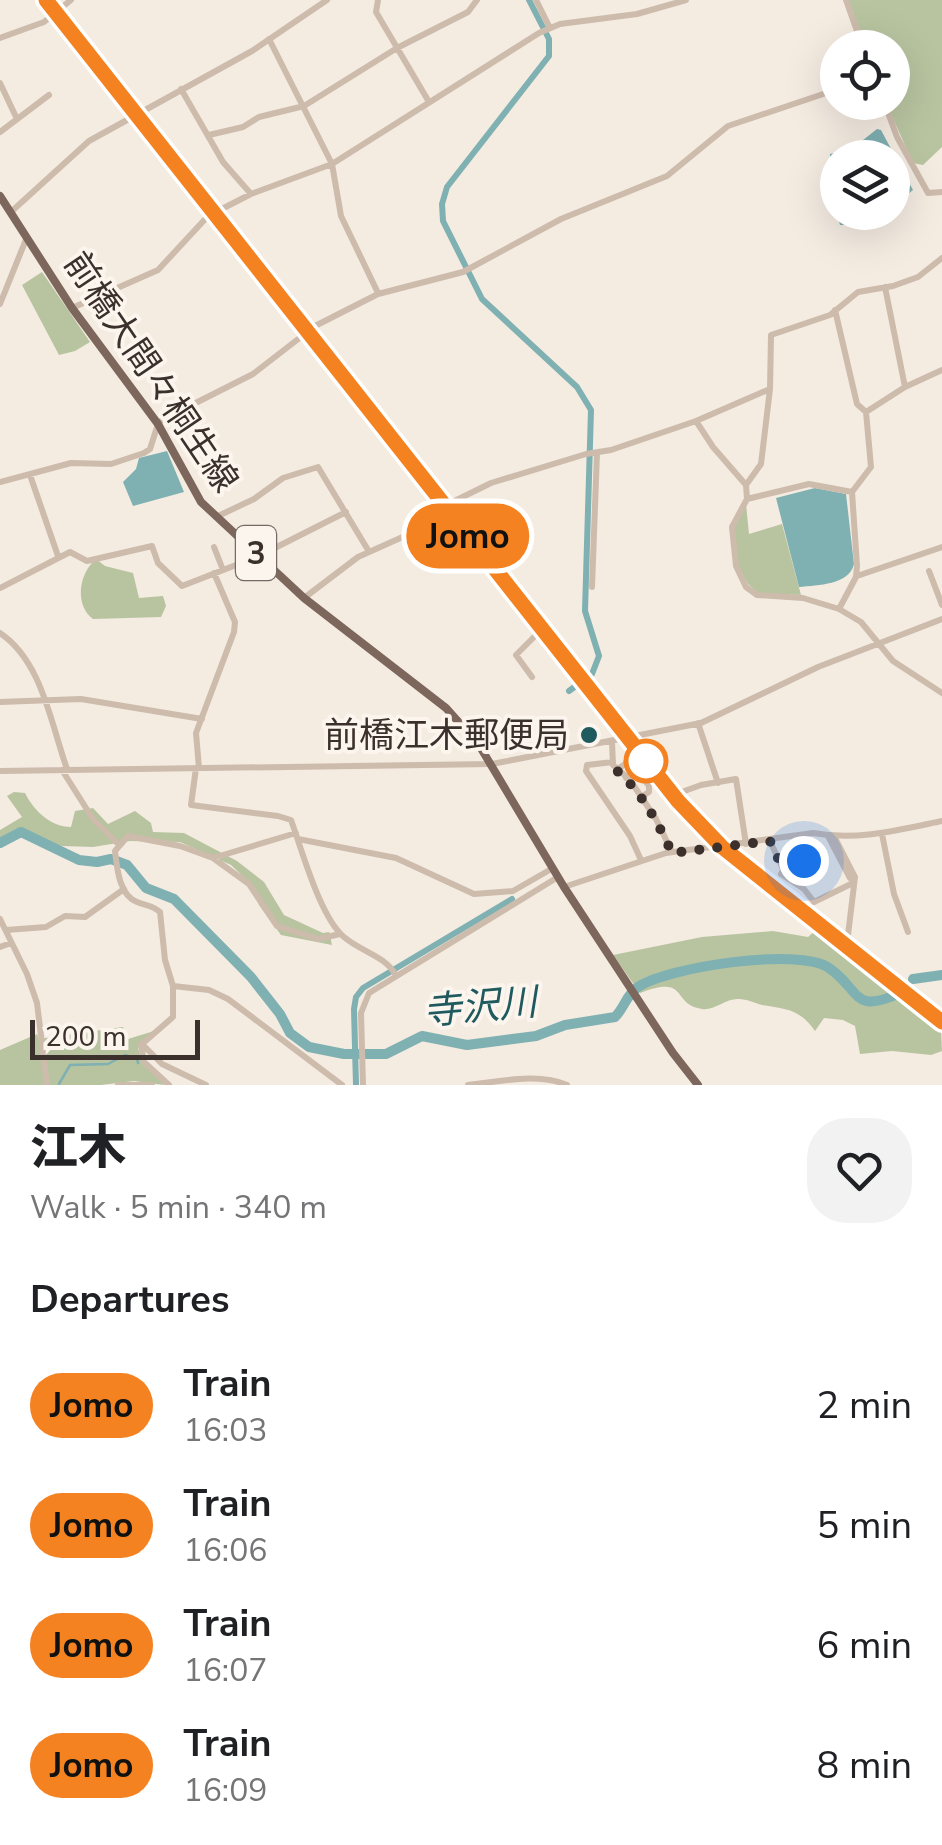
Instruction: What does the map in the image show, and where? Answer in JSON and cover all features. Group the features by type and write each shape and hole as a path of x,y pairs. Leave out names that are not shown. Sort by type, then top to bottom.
{"main road":[{"name":"前橋大間々桐生線","path":"0,196 72,308 158,424 190,486 216,517 304,598 446,708 492,764 564,886 689,1081 698,1085"}],"street":[{"path":"0,38 44,22 71,0"},
{"path":"12,211 89,141 268,40 327,0"},
{"path":"378,0 376,12 429,102"},
{"path":"209,135 243,128 259,117 304,106 397,48 468,12 477,0"},
{"path":"536,0 549,28"},
{"path":"72,308 158,270 208,216 251,194 332,164 539,33 686,0"},
{"path":"846,0 857,30"},
{"path":"268,40 332,164 341,216 378,294"},
{"path":"0,83 17,120"},
{"path":"181,89 223,162 251,194"},
{"path":"0,482 70,462 111,464 144,453 150,449 158,424 253,374 308,332 378,294 467,270 561,220 667,176 728,126 820,94"},
{"path":"0,132 49,95"},
{"path":"890,120 928,193 942,192"},
{"path":"0,304 27,236"},
{"path":"746,485 761,464 770,388 771,335 835,310 858,292 918,277 942,258"},
{"path":"885,287 905,387"},
{"path":"835,310 857,404 866,412"},
{"path":"839,610 856,577 852,492 872,467 866,412 905,387 942,370"},
{"path":"304,598 368,550 407,535 419,520 501,479 696,421 770,388"},
{"path":"696,421 746,485 747,499 732,528 736,566 746,586 758,595 803,598 861,622 877,645 907,672 942,693"},
{"path":"592,454 592,588"},
{"path":"216,517 254,499 283,478 318,467 368,550"},
{"path":"30,476 58,556"},
{"path":"747,499 809,484 852,492"},
{"path":"440,508 537,634 516,655 532,678"},
{"path":"0,588 72,552 87,561 152,546 158,563 182,586 259,556 346,512"},
{"path":"214,547 224,570"},
{"path":"856,577 942,547"},
{"path":"928,571 942,605"},
{"path":"214,574 234,622 234,632 196,734 198,768 191,806 291,820 303,862 340,934 393,970"},
{"path":"0,771 492,764 698,724 818,667 942,619"},
{"path":"0,633 18,647 33,672 64,769 94,818 118,844"},
{"path":"0,702 124,704 202,719"},
{"path":"698,724 718,783"},
{"path":"612,742 614,766 641,797 672,853"},
{"path":"632,759 614,766 587,765 586,771 642,860"},
{"path":"626,778 639,773 649,786 649,792 641,797"},
{"path":"680,793 736,779 746,844"},
{"path":"564,886 672,853 814,833 882,834 942,821"},
{"path":"882,834 894,894 908,932"},
{"path":"142,1044 173,1017 173,986 160,912 154,906 134,901 124,889 115,851 128,836 180,846 213,858 249,884 278,926 318,939 340,934"},
{"path":"213,858 297,836 396,858 474,894 513,891 556,873"},
{"path":"831,836 854,877 848,935"},
{"path":"770,841 783,869 781,874 804,889 814,902 853,883"},
{"path":"783,869 804,861"},
{"path":"363,1085 362,1013 366,997 393,970 556,873"},
{"path":"6,930 46,927 65,916 85,918 124,889"},
{"path":"0,919 27,974 36,1003 47,1085"},
{"path":"0,947 11,944"},
{"path":"173,986 209,990 228,999 342,1085"},
{"path":"142,1044 144,1062 169,1085"},
{"path":"142,1044 162,1064 206,1085"},
{"path":"468,1085 556,1080 567,1085"},
{"path":"118,1085 152,1085"}],"green space":[{"path":"848,0 942,0 942,147 923,165 913,163 910,140 903,140 894,120 910,120 910,30 859,30"},
{"path":"42,272 90,342 75,351 59,355 22,285"},
{"path":"746,504 749,534 782,524 801,595 758,593 748,584 738,566 734,527"},
{"path":"96,559 105,566 133,573 139,598 163,596 166,606 161,617 93,619 83,606 81,589 86,572"},
{"path":"25,793 44,817 64,826 71,827 75,811 93,808 108,824 135,811 151,823 153,832 184,833 237,861 264,882 284,915 323,933 329,932 332,945 281,935 259,905 255,888 231,865 180,842 62,846 30,837 12,838 0,846 0,830 22,817 7,796"},
{"path":"773,931 808,937 815,931 843,948 941,1029 942,1051 931,1055 892,1051 860,1054 855,1026 843,1020 824,1018 815,1031 792,1011 745,1000 734,999 702,1009 686,1002 673,988 640,993 613,955 702,937"},
{"path":"123,1027 128,1039 154,1031 138,1048 144,1063 164,1085 134,1081 101,1085 0,1085 0,1050 37,1034 39,1039"}],"water":[{"path":"877,129 886,140 863,140"},
{"path":"167,451 184,492 133,506 123,482 136,469 139,458"},
{"path":"815,488 846,494 854,564 839,580 799,587 776,498"}],"waterway":[{"path":"529,0 549,39 549,56 447,187 442,204 443,221 482,299 577,387 591,410 585,611 599,656 592,674 569,691"},
{"name":"寺沢川","path":"0,843 21,832 79,860 111,859 127,865 146,888 174,899 251,977 290,1033 309,1047 344,1054 386,1054 422,1036 467,1045 536,1036 565,1025 615,1017 634,990 654,980 733,962 813,962 829,968 865,1001 900,993"},
{"path":"356,1085 354,1009 363,988 512,899"},
{"name":"寺沢川","path":"913,979 942,975"},
{"path":"59,1084 70,1065 108,1064 125,1055 138,1063"}],"railway":[{"path":"46,0 678,801 723,847 942,1022"}],"train":[{"name":"Jomo","path":"46,0 678,801 722,847 942,1022"}],"place":[{"name":"前橋江木郵便局","path":"589,735"}],"route":[{"path":"646,761 632,759 616,770 630,780 656,819 672,853 770,841 783,869 804,861"}]}
